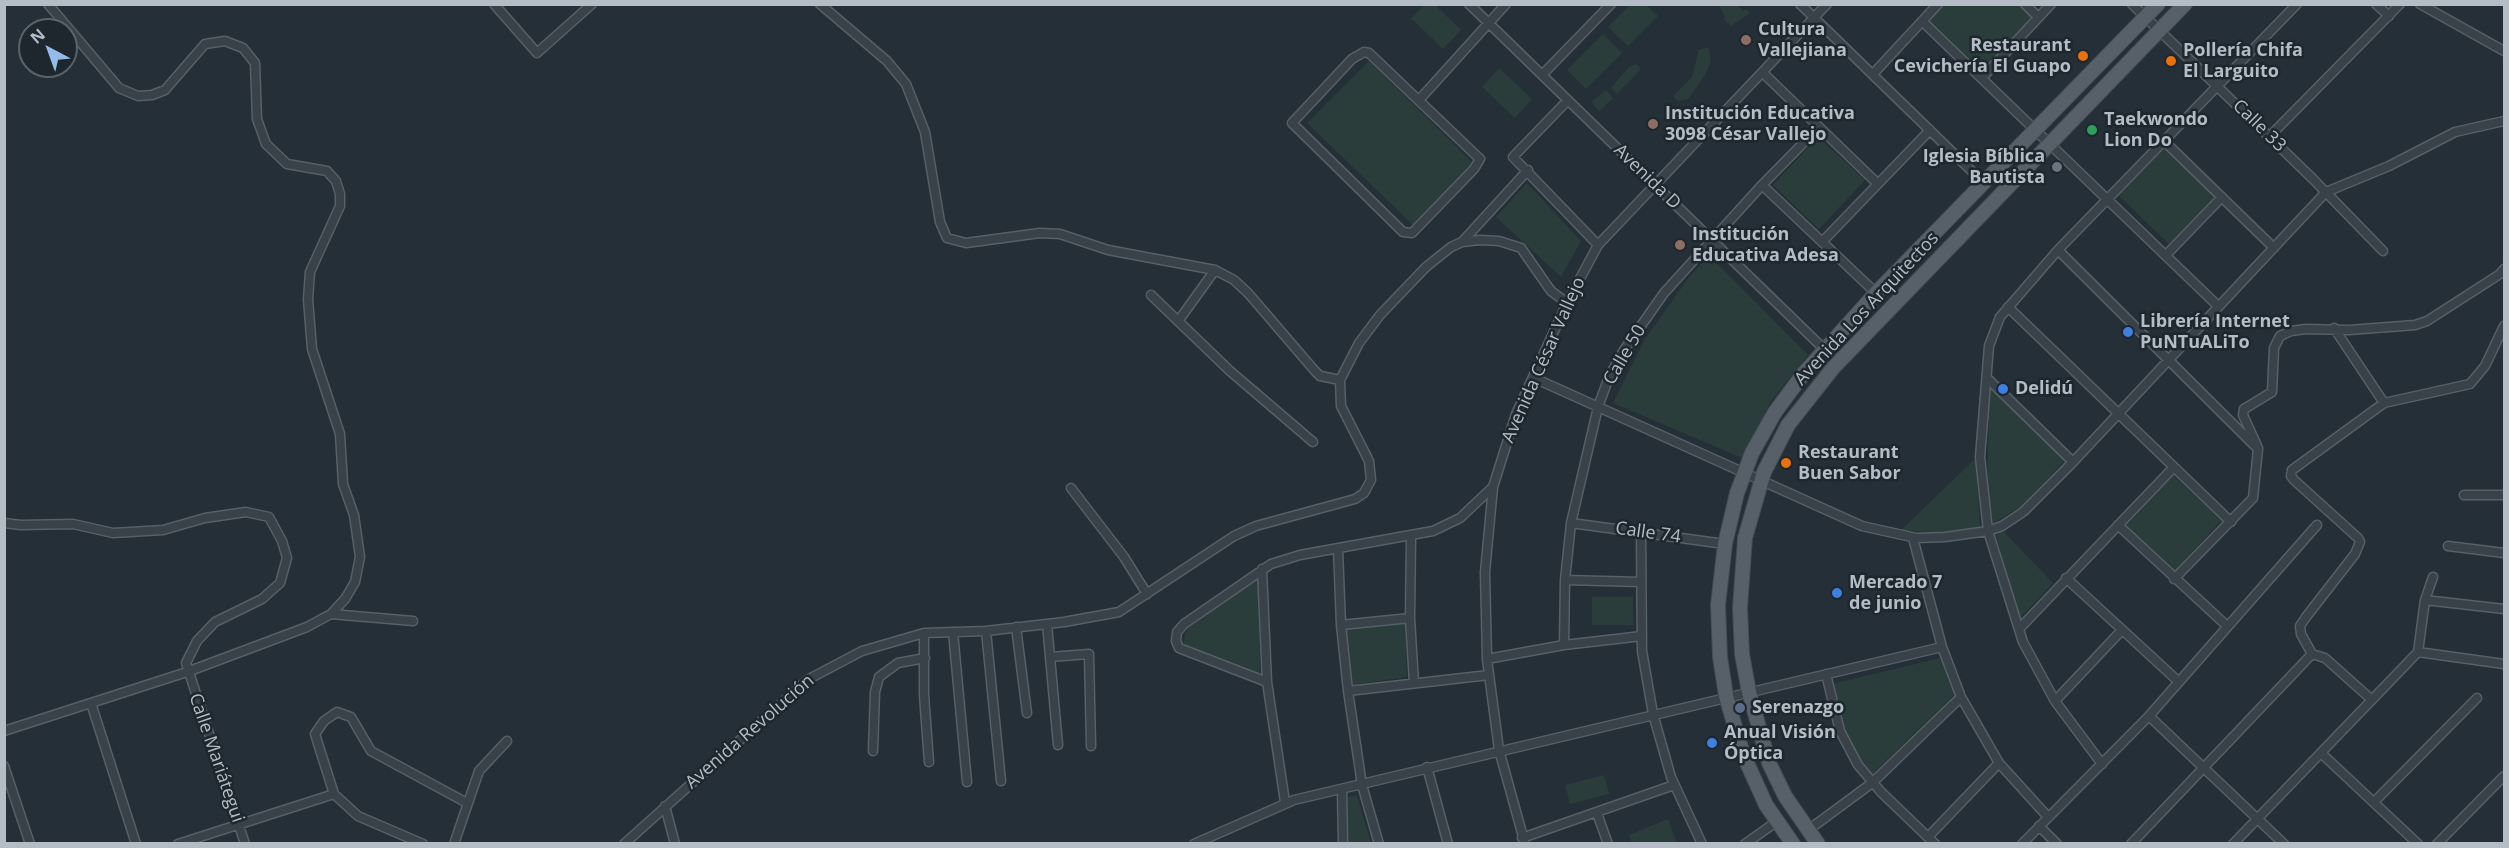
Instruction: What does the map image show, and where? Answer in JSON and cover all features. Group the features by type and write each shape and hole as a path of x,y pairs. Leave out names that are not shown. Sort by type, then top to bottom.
{"main road":[{"name":"Avenida Los Arquitectos","path":"1793,843 1776,822 1743,754 1726,696 1718,629 1720,580 1725,544 1745,471 1775,412 1876,293 2158,4"},
{"name":"Avenida Los Arquitectos","path":"1818,843 1807,831 1785,796 1769,763 1749,692 1742,654 1740,608 1742,556 1751,509 1761,479 1788,425 1826,375 2186,4"}],"street":[{"path":"4,731 188,672 307,627 331,614 345,600 355,582 361,548 354,515 343,484 340,434 312,349 308,299 310,272 340,207 340,194 336,181 327,171 287,164 266,144 257,118 255,63 243,48 225,41 205,44 165,90 152,95 138,96 119,88 48,4"},
{"path":"494,4 537,53 592,4"},
{"path":"820,4 887,61 906,84 925,132 942,231 951,240 966,243 1040,233 1060,234 1108,250 1215,270 1234,280 1248,293 1320,376 1340,380 1359,343 1380,315 1426,267 1451,246 1462,242 1499,242 1521,248 1551,291 1567,303"},
{"name":"Avenida D","path":"1468,4 1826,350"},
{"path":"1419,100 1506,4"},
{"path":"1542,75 1611,4"},
{"path":"1800,4 1983,182"},
{"name":"Avenida César Vallejo","path":"1524,841 1499,750 1487,659 1485,572 1493,486 1516,414 1567,303 1598,245 1657,186 1827,4"},
{"path":"1872,74 1938,4"},
{"path":"2025,4 2038,18"},
{"path":"1982,78 2050,4"},
{"name":"Calle 33","path":"2132,4 2270,136 2383,251"},
{"path":"2102,764 2055,701 2019,629 1988,531 1980,457 1989,346 2000,317 2058,250 2297,4"},
{"path":"2376,4 2389,16"},
{"path":"2270,136 2400,4"},
{"path":"2420,4 2505,51"},
{"path":"1922,21 2109,198 2218,306"},
{"path":"1364,52 1369,53 1419,100 1479,159 1474,169 1412,233 1407,233 1292,121 1352,59 1364,52"},
{"path":"1762,72 1878,184"},
{"path":"1568,100 1513,157 1598,245"},
{"path":"1534,378 1745,471 1845,520 1883,532 1913,538 1945,537 1988,531 2002,526 2023,512 2073,462 2326,192 2390,166 2455,132 2505,121"},
{"name":"Calle 50","path":"1564,645 1565,580 1571,523 1598,407 1623,350 1664,293 1762,185 1819,127"},
{"path":"1822,242 1930,130"},
{"path":"2163,140 2274,248"},
{"path":"1462,242 1528,170"},
{"path":"1762,185 1876,293"},
{"path":"2166,255 2222,197"},
{"path":"2058,250 2258,449"},
{"path":"2174,579 2253,498 2258,449 2243,415 2244,409 2272,392 2274,348 2280,336 2291,331 2415,325 2427,321 2505,269"},
{"path":"1179,320 1215,270"},
{"path":"1151,295 1230,371 1313,442"},
{"path":"2008,307 2231,522"},
{"path":"2372,700 2325,658 2312,654 2301,634 2300,626 2355,554 2360,542 2294,480 2291,476 2292,470 2384,403 2470,384 2485,366 2505,326"},
{"path":"2334,328 2384,403"},
{"path":"1988,378 2073,462"},
{"name":"Avenida Revolución","path":"624,843 807,680 862,651 924,633 986,631 1119,612 1234,536 1256,526 1355,499 1364,493 1371,480 1370,461 1341,406 1340,380"},
{"path":"2019,629 2173,468"},
{"path":"1267,682 1179,648 1176,642 1178,632 1184,624 1262,569 1281,561 1433,531 1460,518 1493,486"},
{"path":"1071,488 1124,557 1147,594"},
{"path":"2464,495 2505,495"},
{"path":"4,523 73,524 113,533 163,530 205,518 246,512 269,517 282,541 287,558 280,583 262,599 215,622 197,641 186,663 188,672"},
{"name":"Calle 74","path":"1571,523 1725,544"},
{"path":"2118,525 2227,626"},
{"path":"2022,843 2148,716 2317,525"},
{"path":"1641,532 1642,636 1653,714 1674,785 1702,843"},
{"path":"1411,537 1410,618 1414,683"},
{"path":"1913,538 1942,647 1961,697 1999,763 2048,817"},
{"path":"2448,546 2505,553"},
{"path":"1338,549 1341,625 1348,691 1362,785 1379,843"},
{"path":"1262,569 1267,682 1286,802"},
{"path":"2233,843 2418,652 2425,600 2433,577"},
{"path":"2066,578 2179,682"},
{"path":"1565,580 1641,582"},
{"path":"2425,600 2505,609"},
{"path":"331,614 413,621"},
{"path":"1341,625 1410,618"},
{"path":"1047,624 1058,745"},
{"path":"1016,627 1026,712"},
{"path":"2055,701 2122,630"},
{"path":"986,631 1001,781"},
{"path":"953,632 967,782"},
{"path":"924,633 924,695 929,762"},
{"path":"1487,659 1564,645 1642,636"},
{"path":"1194,843 1286,802 1726,696 1942,647"},
{"path":"2418,652 2505,664"},
{"path":"1050,657 1089,654 1091,746"},
{"path":"2131,843 2312,654"},
{"path":"873,751 875,692 879,677 898,663 925,658"},
{"name":"Calle Mariátegui","path":"188,672 244,843"},
{"path":"1826,674 1840,731 1858,765 1872,783 1931,840 1999,763"},
{"path":"1348,691 1489,675"},
{"path":"1807,831 1872,783 1961,697"},
{"path":"2375,801 2476,698"},
{"path":"91,703 136,843"},
{"path":"423,843 358,816 334,794 315,734 324,721 337,712 351,717 371,751 467,804"},
{"path":"2148,716 2284,843"},
{"path":"454,843 479,771 507,741"},
{"path":"2321,753 2418,843"},
{"path":"4,766 30,843"},
{"path":"1427,767 1448,843"},
{"path":"2437,843 2505,776"},
{"path":"1524,841 1674,785"},
{"path":"1342,790 1343,843"},
{"path":"178,843 334,794"},
{"path":"665,806 675,843"},
{"path":"1597,813 1608,843"},
{"path":"1746,843 1776,822"},
{"path":"2039,826 2057,843"}],"green space":[{"path":"1723,4 1737,5 1743,11 1746,9 1750,13 1731,26 1723,19 1725,17 1720,7"},
{"path":"1942,4 2025,5 2038,17 1983,71 1929,20"},
{"path":"1425,5 1435,5 1461,30 1443,49 1411,18"},
{"path":"1630,5 1646,5 1658,16 1628,46 1608,27"},
{"path":"1603,34 1622,53 1586,89 1567,70"},
{"path":"1709,48 1711,62 1705,75 1688,99 1678,101 1673,96 1692,77 1699,49"},
{"path":"1369,61 1475,165 1415,227 1307,123"},
{"path":"1636,64 1641,69 1617,94 1611,88 1629,67"},
{"path":"1499,68 1532,99 1515,118 1482,87"},
{"path":"1606,90 1613,98 1599,111 1591,102"},
{"path":"1818,137 1865,180 1819,229 1773,185"},
{"path":"2166,147 2216,195 2169,244 2117,194"},
{"path":"1527,183 1581,241 1561,277 1496,217"},
{"path":"1709,255 1808,355 1771,401 1742,458 1613,403 1645,339 1687,280"},
{"path":"1990,384 2067,458 2020,507 1993,523 1987,480"},
{"path":"1976,458 1980,528 1939,532 1900,531"},
{"path":"2173,475 2222,520 2174,571 2126,526"},
{"path":"2003,531 2053,583 2019,619 1996,535"},
{"path":"1254,580 1258,581 1260,673 1184,644 1185,633 1189,628"},
{"path":"1592,597 1633,597 1633,625 1592,625"},
{"path":"1405,623 1407,677 1350,685 1346,629"},
{"path":"1940,658 1955,694 1871,775 1855,752 1840,719 1832,684"},
{"path":"1604,775 1609,794 1570,804 1565,785"},
{"path":"1357,795 1371,843 1348,843 1348,797"},
{"path":"1668,819 1677,843 1632,843 1629,835"}],"place":[{"name":"Cultura Vallejiana","path":"1746,40"},
{"name":"Restaurant Cevichería El Guapo","path":"2083,56"},
{"name":"Pollería Chifa El Larguito","path":"2171,61"},
{"name":"Institución Educativa 3098 César Vallejo","path":"1653,124"},
{"name":"Taekwondo Lion Do","path":"2092,130"},
{"name":"Iglesia Bíblica Bautista","path":"2057,167"},
{"name":"Institución Educativa Adesa","path":"1680,245"},
{"name":"Librería Internet PuNTuALiTo","path":"2128,332"},
{"name":"Delidú","path":"2003,389"},
{"name":"Restaurant Buen Sabor","path":"1786,463"},
{"name":"Mercado 7 de junio","path":"1837,593"},
{"name":"Serenazgo","path":"1740,708"},
{"name":"Anual Visión Óptica","path":"1712,743"}]}
